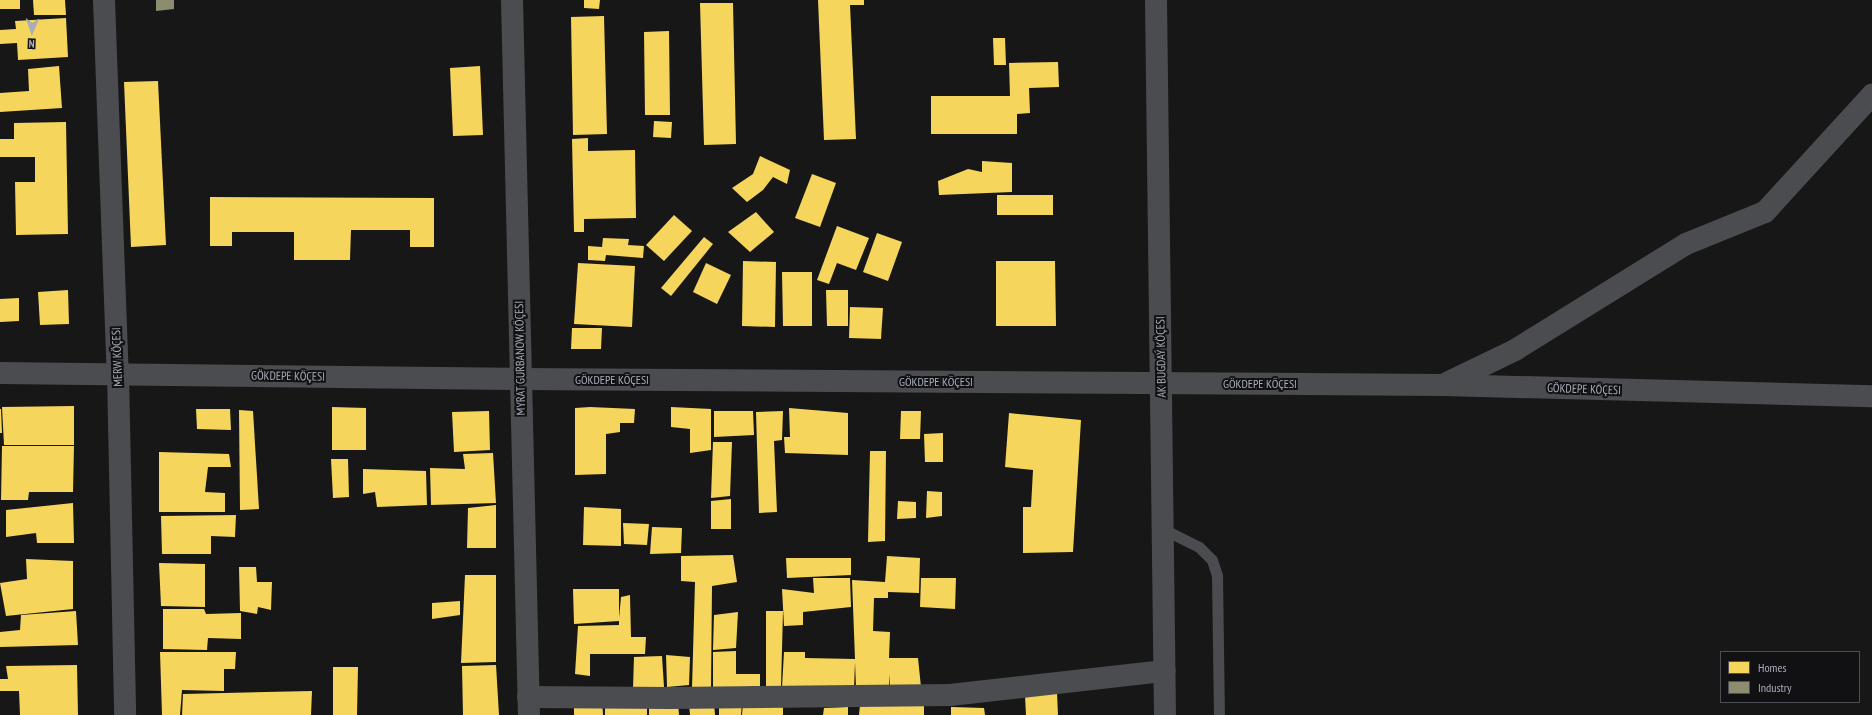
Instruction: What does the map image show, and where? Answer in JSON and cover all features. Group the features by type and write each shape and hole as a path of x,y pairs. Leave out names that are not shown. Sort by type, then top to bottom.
{"street":[{"name":"MERW KÖÇESI","path":"104,0 118,374 125,715"},
{"name":"MYRAT GURBANOW KÖÇESI","path":"512,0 529,706"},
{"name":"AK BUGDAÝ KÖÇESI","path":"1156,0 1165,715"},
{"path":"1443,385 1515,350 1686,244 1765,212 1872,95"},
{"name":"GÖKDEPE KÖÇESI","path":"0,373 520,380 1443,385 1872,396"},
{"path":"529,706 670,698 950,696 1165,671"}],"lane":[{"path":"1163,529 1199,547 1212,560 1217,575 1219,715"}],"building: Homes":[{"path":"0,0 20,0 20,9 0,9"},
{"path":"33,0 65,0 66,15 34,15"},
{"path":"584,0 600,0 599,9 584,8"},
{"path":"818,0 864,0 864,5 850,5 856,139 824,140"},
{"path":"700,3 733,3 736,144 704,145"},
{"path":"604,16 607,134 573,135 571,17"},
{"path":"66,18 68,57 18,60 17,43 0,44 0,30 16,29 15,21"},
{"path":"669,31 670,115 645,115 644,32"},
{"path":"993,38 1005,38 1006,65 994,65"},
{"path":"1058,62 1059,87 1029,88 1030,113 1017,114 1017,134 931,134 931,96 1010,96 1009,63"},
{"path":"59,66 62,108 0,112 0,93 29,91 28,69"},
{"path":"480,66 483,135 453,136 450,68"},
{"path":"158,81 166,245 131,247 124,82"},
{"path":"654,121 672,122 671,138 653,137"},
{"path":"66,122 68,234 16,235 15,182 35,182 35,157 0,157 0,139 14,139 14,123"},
{"path":"588,138 588,151 635,150 636,218 584,219 584,232 574,232 572,139"},
{"path":"760,156 790,170 787,184 773,177 763,190 747,202 732,188 753,174"},
{"path":"982,161 1012,163 1012,192 939,195 938,181 968,169 982,172"},
{"path":"812,174 836,183 820,227 795,218"},
{"path":"997,195 1053,195 1053,215 997,215"},
{"path":"210,197 434,198 434,247 410,247 410,230 351,230 350,260 294,260 294,232 232,232 232,246 210,246"},
{"path":"756,212 774,232 750,252 728,232"},
{"path":"674,215 692,231 664,261 646,245"},
{"path":"837,226 869,238 856,270 837,263 829,284 817,280"},
{"path":"877,233 902,242 888,281 863,272"},
{"path":"704,237 713,244 671,296 661,288"},
{"path":"603,238 629,239 628,245 644,246 643,258 606,255 605,261 588,260 588,246 602,247"},
{"path":"743,261 776,262 775,327 742,326"},
{"path":"996,261 1055,261 1056,326 996,326"},
{"path":"578,263 635,266 632,327 574,324"},
{"path":"706,263 731,275 717,304 693,292"},
{"path":"782,272 812,272 812,326 783,326"},
{"path":"68,290 69,324 40,325 38,292"},
{"path":"826,290 848,290 848,326 827,326"},
{"path":"19,298 19,321 0,322 0,299"},
{"path":"850,307 883,308 881,339 849,338"},
{"path":"572,328 602,328 601,349 571,349"},
{"path":"74,406 74,445 4,445 2,407"},
{"path":"332,407 366,408 366,450 332,450"},
{"path":"590,407 635,409 634,423 620,423 620,432 606,434 606,474 575,475 575,408"},
{"path":"671,407 711,409 711,450 690,453 690,429 671,427"},
{"path":"789,408 848,413 848,455 785,453 784,437 790,437"},
{"path":"1,409 2,433 0,433"},
{"path":"196,409 230,409 231,430 197,429"},
{"path":"239,410 253,411 259,509 240,510"},
{"path":"489,411 490,450 454,452 452,412"},
{"path":"714,411 753,411 754,435 714,437"},
{"path":"783,411 782,440 774,441 777,512 759,513 756,412"},
{"path":"901,411 921,411 920,439 900,439"},
{"path":"1009,413 1081,420 1073,552 1023,553 1023,507 1031,507 1033,470 1005,467"},
{"path":"943,433 943,462 925,462 924,434"},
{"path":"713,442 732,442 730,496 711,498"},
{"path":"2,446 74,446 73,492 29,492 28,500 1,500"},
{"path":"870,451 886,451 885,541 868,542"},
{"path":"159,452 229,454 231,467 208,467 205,492 225,493 225,512 159,512"},
{"path":"493,453 496,503 431,505 430,468 465,469 463,454"},
{"path":"331,459 348,459 349,497 333,498"},
{"path":"363,469 426,471 427,505 377,507 375,492 363,494"},
{"path":"927,491 942,492 942,516 926,518"},
{"path":"731,499 731,529 711,529 711,501"},
{"path":"898,501 916,502 916,518 897,519"},
{"path":"73,503 74,543 37,543 36,533 6,537 6,510"},
{"path":"496,505 496,548 467,548 468,508"},
{"path":"584,507 621,509 621,546 583,545"},
{"path":"236,515 235,537 211,536 211,554 162,554 161,516"},
{"path":"623,523 649,524 647,545 624,544"},
{"path":"652,527 682,528 681,553 650,554"},
{"path":"733,555 737,582 712,586 711,689 692,688 695,582 681,581 681,556"},
{"path":"887,556 920,558 919,593 888,592 888,598 874,598 873,631 890,632 889,658 918,658 921,687 890,687 889,674 889,685 856,688 855,662 854,689 782,687 784,652 805,652 805,658 855,659 852,580 885,582"},
{"path":"786,558 851,558 851,575 787,578"},
{"path":"26,559 73,561 73,609 6,616 0,583 27,579"},
{"path":"159,563 205,564 205,607 161,606"},
{"path":"239,567 256,567 257,582 272,582 271,610 258,607 257,614 240,611"},
{"path":"465,575 496,575 496,662 461,663"},
{"path":"813,578 850,578 851,607 803,612 803,625 784,626 782,589 814,593"},
{"path":"921,578 956,578 955,609 920,607"},
{"path":"573,589 619,589 619,618 621,597 630,595 631,637 646,637 645,654 590,654 590,676 575,674 578,626 619,625 619,621 574,624"},
{"path":"460,601 460,615 432,619 432,603"},
{"path":"163,609 204,609 206,614 241,613 241,639 208,638 207,650 163,649"},
{"path":"76,611 78,645 0,647 0,632 20,630 21,615"},
{"path":"766,611 783,611 781,687 766,688"},
{"path":"738,612 736,648 713,650 714,615"},
{"path":"736,651 736,674 760,674 760,686 713,689 713,652"},
{"path":"160,652 236,652 235,669 224,669 224,691 182,690 180,715 162,715"},
{"path":"666,655 690,657 689,685 667,687"},
{"path":"662,656 664,687 633,688 634,657"},
{"path":"77,665 78,715 20,715 19,691 0,691 0,679 8,679 6,666"},
{"path":"496,665 499,715 463,715 462,666"},
{"path":"333,667 358,667 357,715 333,715"},
{"path":"312,691 311,715 182,715 183,694"},
{"path":"1057,693 1058,715 1026,715 1025,696"},
{"path":"574,699 602,700 603,715 574,715"},
{"path":"605,701 647,702 647,715 605,715"},
{"path":"719,701 742,702 741,715 719,715"},
{"path":"649,703 678,703 679,715 649,715"},
{"path":"714,703 715,715 690,715 689,704"},
{"path":"743,703 783,703 783,715 742,715"},
{"path":"860,705 924,706 924,715 859,715"},
{"path":"848,707 848,715 823,715 824,708"},
{"path":"951,707 984,708 985,715 951,715"}],"building: Industry":[{"path":"156,0 174,0 174,9 156,11"}]}
